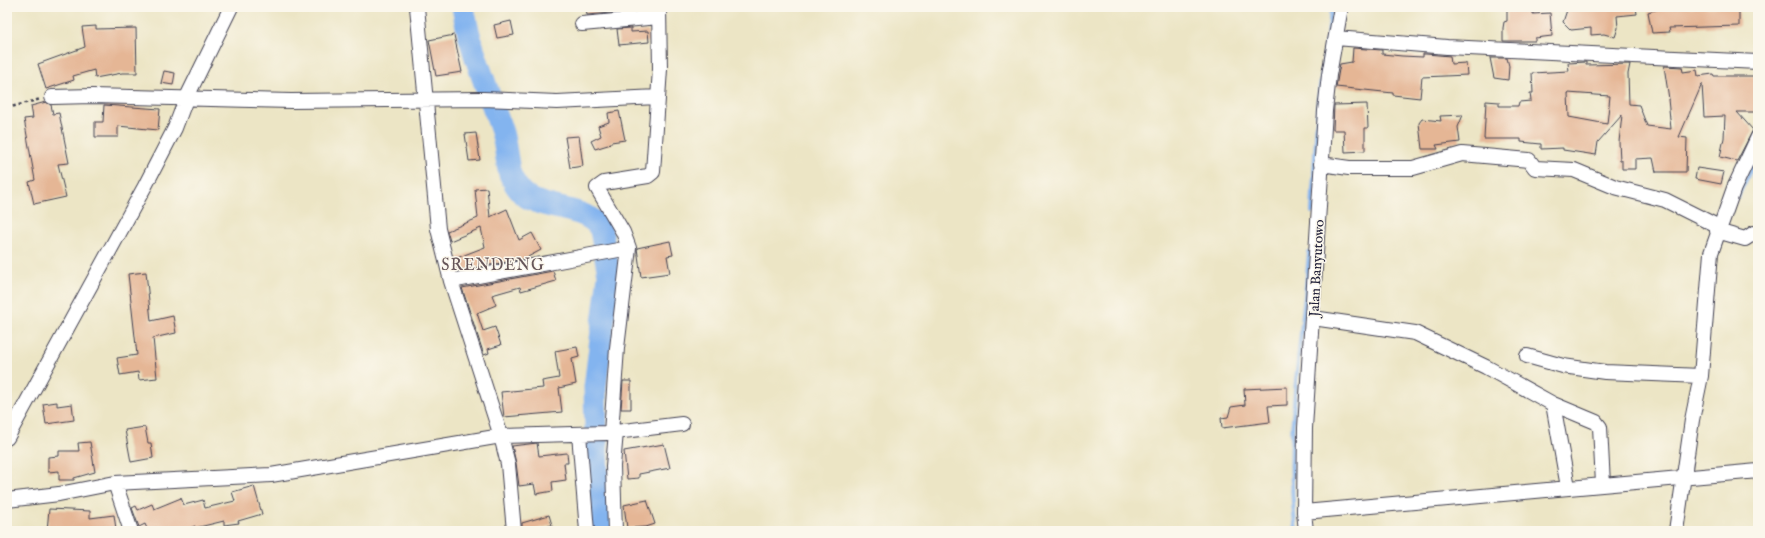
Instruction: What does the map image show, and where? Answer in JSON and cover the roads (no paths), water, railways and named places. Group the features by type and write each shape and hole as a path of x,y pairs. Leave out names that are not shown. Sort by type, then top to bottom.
{"street":[{"path":"7,438 145,186 175,128 186,99 231,7"},
{"path":"417,7 438,229 442,253 501,436 508,464 514,531"},
{"name":"Jalan Banyutowo","path":"1306,531 1304,512 1305,428 1313,318 1321,164 1326,104 1341,7"},
{"path":"582,24 659,12 660,69 653,172 648,176 604,183 597,188 623,232 625,248 611,433 616,531"},
{"path":"1336,38 1447,47 1758,62"},
{"path":"52,97 92,96 186,99 483,99 557,102 657,97"},
{"path":"1676,531 1687,478 1692,420 1701,376 1711,253 1758,137"},
{"path":"1321,164 1349,168 1413,168 1462,154 1529,160 1535,168 1574,170 1615,187 1665,200 1720,231 1745,239 1754,233 1758,233"},
{"path":"451,281 625,248"},
{"path":"1313,318 1415,333 1486,367 1553,404 1596,422 1599,424 1603,484"},
{"path":"1527,356 1564,366 1605,372 1701,376"},
{"path":"1553,404 1568,487"},
{"path":"7,500 59,494 115,483 271,475 501,436 611,433 682,424"},
{"path":"583,433 587,531"},
{"path":"1304,512 1366,508 1568,487 1758,472"},
{"path":"115,483 131,531"}],"waterway":[{"path":"463,7 475,54 503,134 510,174 515,184 523,194 532,200 587,216 595,222 601,230 609,275 595,387 597,486 600,531"},
{"path":"1312,212 1318,100 1332,7"},
{"path":"1738,196 1758,155"},
{"path":"1296,531 1293,496 1293,426 1309,253"}],"district":[{"name":"SRENDENG","path":"493,264"}]}
